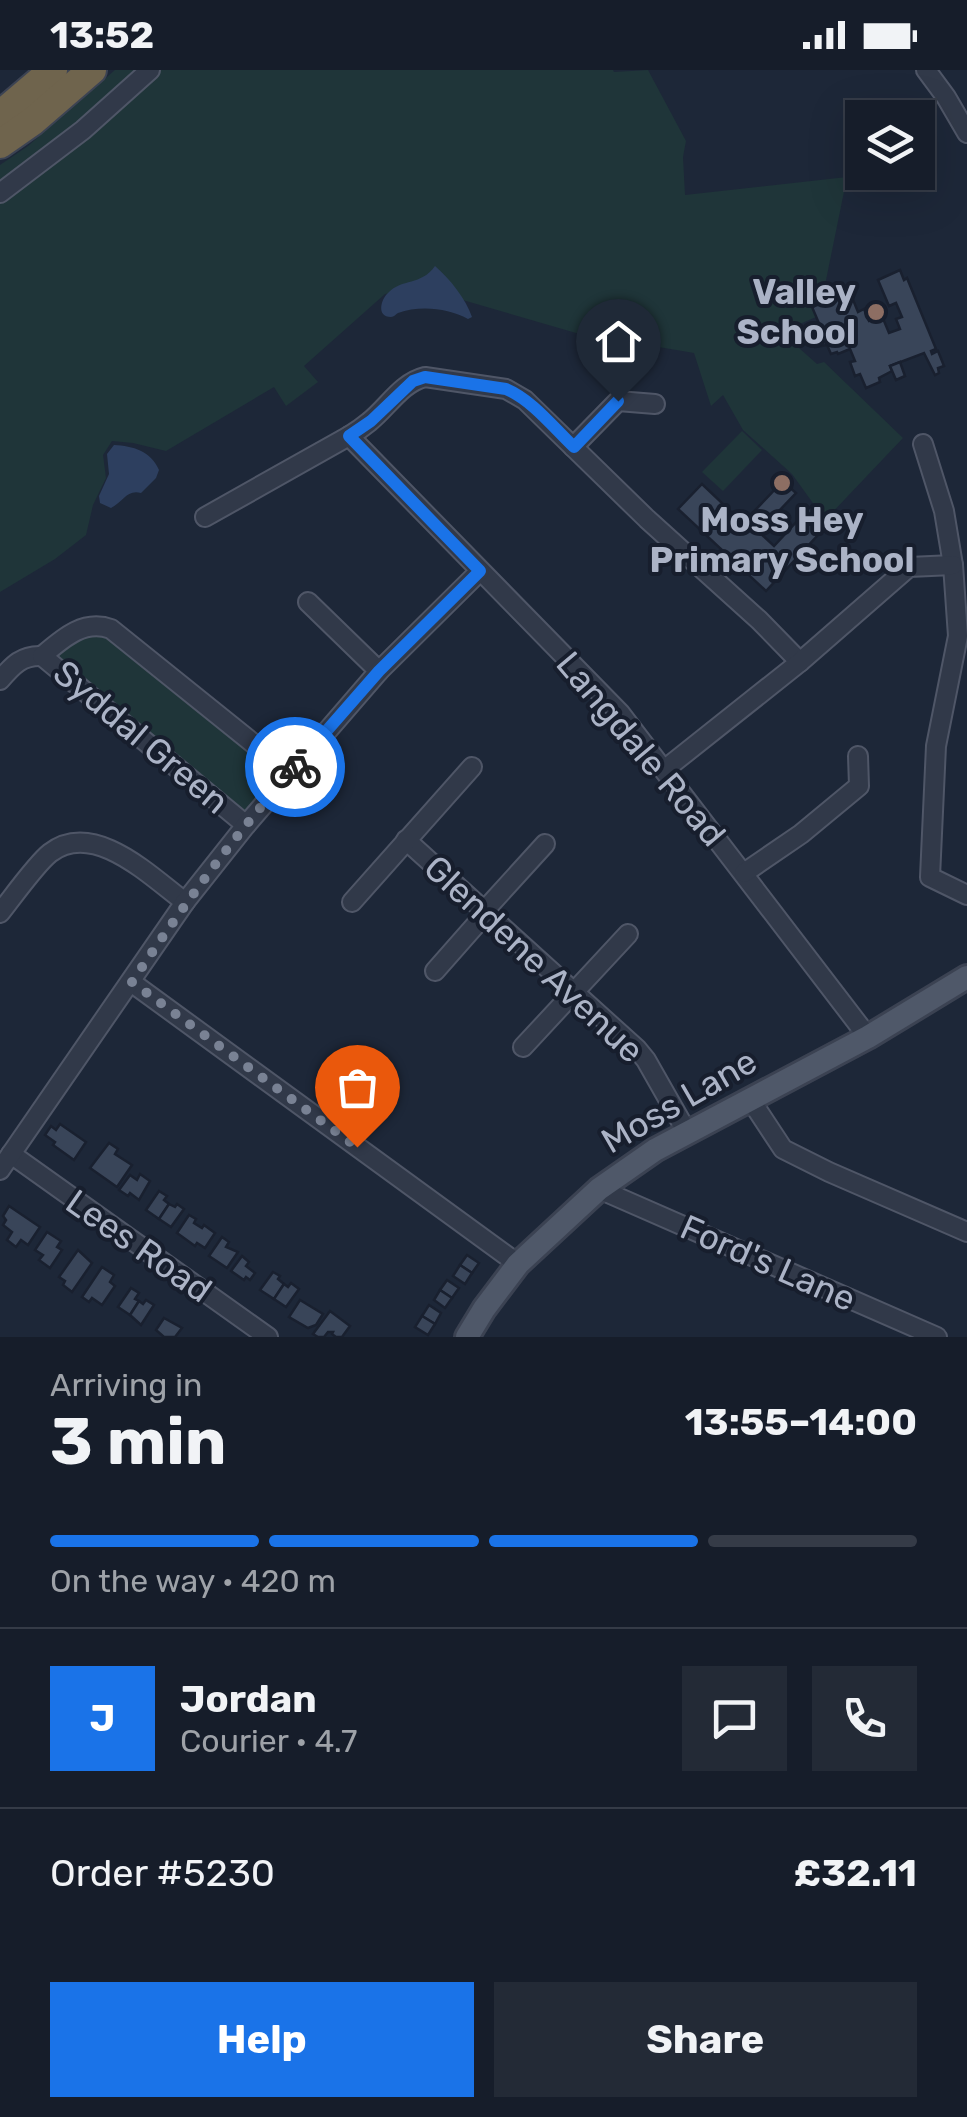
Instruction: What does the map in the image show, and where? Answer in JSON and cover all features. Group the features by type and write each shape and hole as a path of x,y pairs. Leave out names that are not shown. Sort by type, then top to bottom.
{"highway":[{"path":"0,115 53,70"},
{"path":"0,144 92,70"}],"main road":[{"name":"Moss Lane","path":"467,1337 518,1264 599,1189 655,1150 868,1037 966,980"}],"street":[{"path":"0,193 83,130 150,70"},
{"path":"926,70 967,133"},
{"path":"204,516 349,436 413,381 425,377 506,389 525,400 800,662"},
{"path":"574,447 618,401 655,404"},
{"name":"Langdale Road","path":"349,436 620,713 868,1037"},
{"path":"923,444 944,511 958,636 936,746 930,878 967,895"},
{"path":"664,770 800,662 908,567 953,565"},
{"path":"6,1162 186,902 246,824 379,671 480,571"},
{"path":"308,602 379,671"},
{"name":"Syddal Green","path":"246,824 42,656 87,625 112,629 290,773"},
{"path":"0,680 18,660 42,656"},
{"path":"744,872 801,834 858,786 858,756"},
{"path":"352,902 472,767"},
{"name":"Glendene Avenue","path":"406,840 646,1060 688,1134"},
{"path":"0,913 50,854 68,844 89,842 124,856 186,902"},
{"path":"435,971 546,844"},
{"path":"523,1047 628,934"},
{"path":"132,982 518,1264"},
{"path":"750,1099 783,1149 967,1232"},
{"name":"Lees Road","path":"6,1162 268,1337"},
{"name":"Ford's Lane","path":"599,1189 938,1337"}],"green space":[{"path":"115,70 149,70 0,193 0,165 28,146"},
{"path":"159,70 648,70 686,141 685,195 845,177 824,290 808,297 816,317 781,332 817,364 824,362 903,438 827,518 792,474 743,430 723,395 711,406 694,353 576,333 418,287 385,294 304,366 318,382 286,406 274,387 166,451 112,441 103,455 106,478 93,505 86,535 0,592 0,202 72,148"},
{"path":"742,431 762,450 723,491 702,472"},
{"path":"100,625 290,773 246,825 42,656"}],"water":[{"path":"435,266 457,290 472,317 425,308 392,317 383,314 382,303 388,293 424,277"},
{"path":"114,445 141,451 159,470 141,493 129,494 111,508 100,503 99,496 109,474 107,454"}],"building":[{"path":"900,270 904,280 907,278 936,349 932,354 938,351 944,366 935,375 924,353 890,366 892,371 879,378 880,382 866,388 860,374 855,376 850,349 831,354 827,345 815,347 809,333 821,328 812,307 850,292 858,312 864,309 869,321 882,316 889,333 900,329 896,319 902,317 896,303 889,306 878,280"},
{"path":"900,362 905,376 896,380 890,366"},
{"path":"783,481 796,493 759,532 774,546 812,505 830,522 766,591 678,509 702,484 743,523"},
{"path":"60,1124 86,1142 74,1160 45,1135 51,1126 56,1130"},
{"path":"109,1143 118,1149 115,1154 132,1165 117,1187 90,1168"},
{"path":"140,1174 150,1181 139,1200 119,1190 130,1175 137,1180"},
{"path":"159,1191 167,1196 164,1200 169,1204 159,1219 146,1210"},
{"path":"169,1204 184,1209 171,1227 159,1219"},
{"path":"9,1206 40,1227 28,1245 21,1240 16,1247 7,1240 12,1232 3,1225 3,1216"},
{"path":"189,1215 196,1219 194,1223 215,1233 205,1248 177,1233"},
{"path":"47,1232 61,1241 57,1247 62,1250 50,1268 39,1260 43,1255 35,1250"},
{"path":"222,1237 229,1242 226,1247 238,1252 227,1268 209,1256"},
{"path":"78,1250 92,1263 72,1292 59,1277"},
{"path":"467,1255 479,1263 472,1273 460,1265"},
{"path":"242,1256 255,1273 250,1280 231,1271"},
{"path":"460,1265 472,1273 465,1284 453,1276"},
{"path":"102,1267 114,1275 110,1282 115,1286 102,1305 82,1297"},
{"path":"273,1272 284,1284 274,1299 260,1290"},
{"path":"447,1280 459,1288 452,1298 440,1290"},
{"path":"291,1283 299,1289 286,1307 274,1299 284,1284 288,1287"},
{"path":"131,1288 139,1293 135,1299 139,1301 130,1315 118,1307"},
{"path":"440,1290 452,1298 445,1308 434,1300"},
{"path":"146,1300 154,1305 141,1325 130,1315 139,1301 143,1304"},
{"path":"300,1300 323,1314 316,1325 308,1328 289,1317"},
{"path":"429,1305 441,1313 435,1324 422,1316"},
{"path":"330,1311 350,1326 342,1337 328,1332 318,1337 313,1334"},
{"path":"422,1316 435,1324 428,1335 415,1327"},
{"path":"164,1318 182,1328 175,1337 164,1337 156,1330"}],"way so far":[{"path":"295,767 186,902 132,982 357,1147"}],"place":[{"name":"Valley School","path":"876,312"},
{"name":"Moss Hey Primary School","path":"782,483"}],"route":[{"path":"295,767 379,671 480,571 349,436 413,381 425,377 515,393 574,447 618,401"}]}
